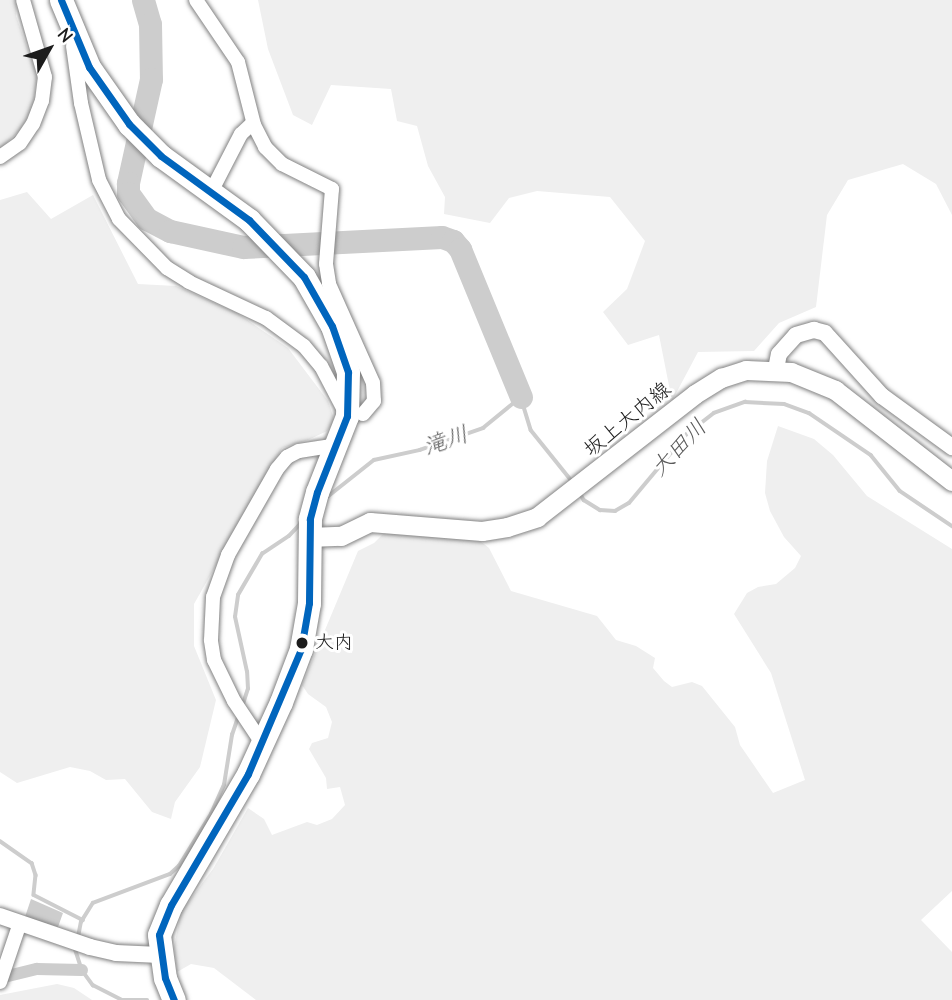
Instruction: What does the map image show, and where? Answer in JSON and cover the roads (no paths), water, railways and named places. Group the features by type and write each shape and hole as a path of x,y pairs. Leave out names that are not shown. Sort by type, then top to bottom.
{"highway":[{"path":"61,0 75,38 102,89 129,124 161,156 249,220 291,261 313,290 339,342 348,372 355,415 324,473 309,528 310,582 304,634 281,702 262,743 165,917 159,935 160,955 174,1000"}],"main road":[{"name":"坂上大内線","path":"309,528 341,536 370,522 379,521 438,529 494,530 537,517 561,502 709,384 746,370 776,369 804,376 835,390 952,481"}],"street":[{"path":"0,158 20,143 43,101 45,77 23,0"},
{"path":"75,38 72,47 89,140 99,180 119,219 167,268 189,282 265,318 304,346 355,415 374,401 373,383 329,284 326,252 332,189 282,164 265,147 253,123 238,62 196,0"},
{"path":"211,192 241,134 253,123"},
{"path":"776,369 779,354 796,335 814,330 825,333 882,396 952,447"},
{"path":"262,743 234,701 214,660 211,640 213,597 228,555 277,469 287,457 299,451 337,445"},
{"path":"0,916 90,947 116,953 160,955"},
{"path":"0,982 20,923"}],"waterway":[{"name":"滝川","path":"143,0 150,24 151,79 128,193 147,219 170,231 243,247 442,237 453,241 460,249 521,397"},
{"name":"滝川","path":"326,498 374,460 420,450 483,428 521,397 531,430 572,481"},
{"name":"大田川","path":"580,493 584,500 600,510 615,511 629,503 687,434 714,413 745,402 784,404 809,413 871,455 900,491 952,526"},
{"name":"滝川","path":"243,704 248,689 235,617 238,595 262,554 289,536 301,523"},
{"name":"滝川","path":"78,937 81,922 93,903 170,874 179,866 211,814 224,785 232,735 239,715"},
{"path":"0,841 32,863 36,875 34,895 83,920"},
{"name":"滝川","path":"75,948 82,970 93,985 122,1000 147,1000"},
{"path":"0,978 37,969 82,970"}],"place":[{"name":"大内","path":"302,643"}]}
